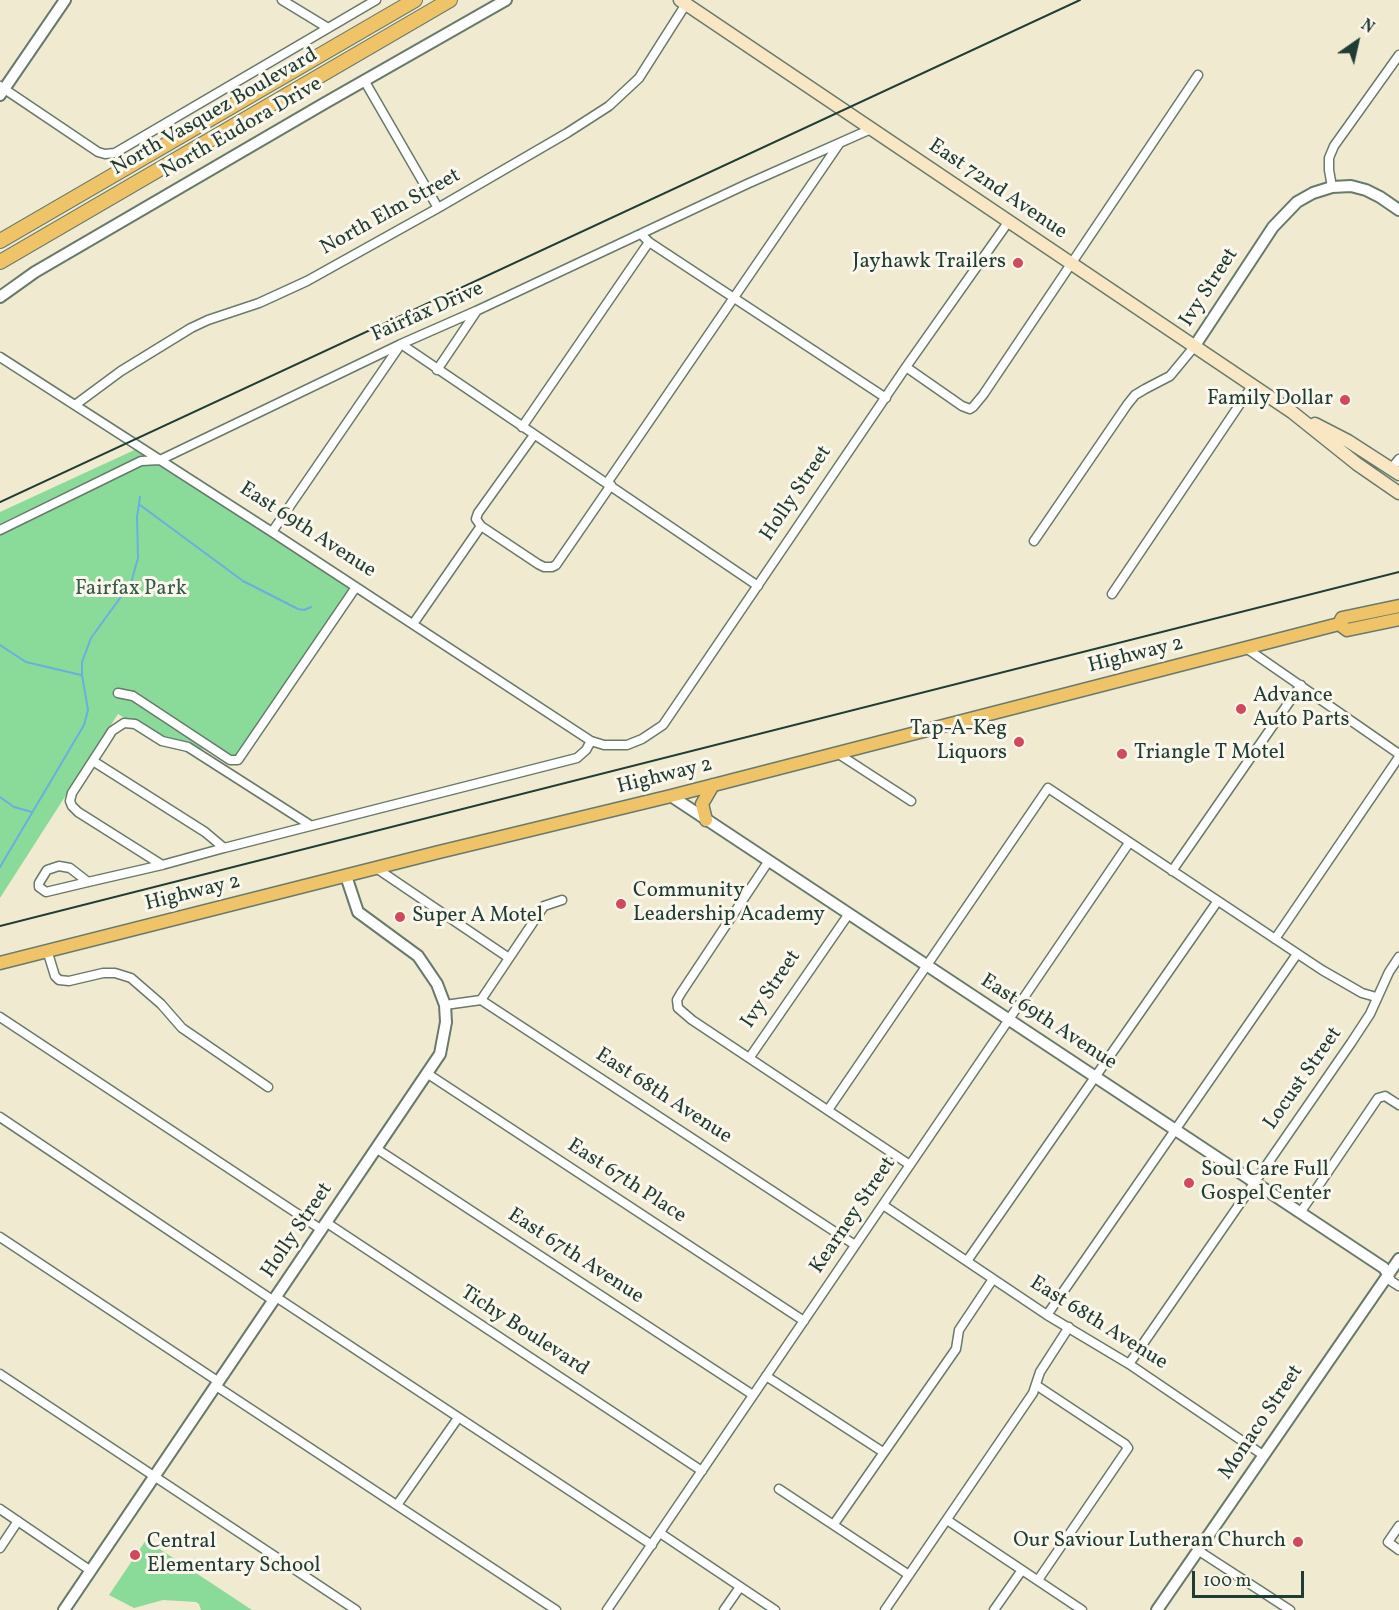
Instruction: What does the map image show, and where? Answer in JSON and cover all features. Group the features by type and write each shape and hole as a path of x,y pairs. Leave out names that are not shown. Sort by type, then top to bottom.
{"highway":[{"name":"North Vasquez Boulevard","path":"0,241 415,0"},
{"name":"North Vasquez Boulevard","path":"0,261 450,0"}],"main road":[{"name":"East 72nd Avenue","path":"683,2 1292,412 1357,464 1399,493"},
{"name":"East 72nd Avenue","path":"1292,412 1348,441 1395,472"},
{"name":"Highway 2","path":"0,963 671,796 1339,624 1342,618 1393,607"},
{"name":"Highway 2","path":"1339,624 1347,630 1399,618"},
{"path":"705,820 702,804 713,785"}],"street":[{"path":"65,0 1,90 98,152 109,154 122,150 376,0"},
{"path":"282,0 328,28"},
{"name":"North Eudora Drive","path":"0,297 35,272 506,0"},
{"name":"North Elm Street","path":"75,405 121,371 191,328 286,291 438,208 609,106 639,78 683,2"},
{"path":"1399,55 1334,147 1329,158 1332,187 1351,186 1366,190 1399,210"},
{"path":"906,367 962,406 970,409 983,395 1198,75"},
{"path":"364,80 438,208"},
{"name":"Fairfax Drive","path":"0,530 141,461 160,459 401,344 476,312 871,129"},
{"path":"534,435 476,519 481,526 538,564 552,567 556,565 840,143"},
{"name":"Ivy Street","path":"1034,541 1126,405 1135,395 1176,371 1273,227 1297,202 1332,187"},
{"name":"Holly Street","path":"591,741 604,745 627,745 661,727 906,367 1009,221"},
{"path":"641,234 649,242 886,398"},
{"path":"522,427 649,242"},
{"path":"437,370 476,312"},
{"path":"272,532 401,344 758,586"},
{"name":"East 69th Avenue","path":"0,357 591,741"},
{"path":"1112,594 1252,386"},
{"path":"1395,472 1399,459"},
{"path":"413,624 481,526"},
{"path":"118,693 133,696 230,760 238,760 356,587"},
{"path":"1393,607 1399,618"},
{"path":"1246,648 1399,756 1275,939"},
{"path":"1172,871 1301,685"},
{"path":"162,865 72,806 72,793 106,740 118,725 124,723 135,724 162,741 188,747 310,825"},
{"path":"88,882 70,868 59,866 47,870 39,883 39,888 46,892 162,865 577,758 582,755 591,741"},
{"path":"837,753 911,801"},
{"path":"93,761 206,832 224,848"},
{"path":"828,1110 1048,788 1297,954 1352,988 1376,997"},
{"name":"East 69th Avenue","path":"671,796 1384,1268 1391,1281 1399,1286"},
{"name":"Kearney Street","path":"608,1610 1129,843"},
{"path":"768,862 681,993 677,1002 680,1011 910,1165"},
{"path":"376,868 509,958"},
{"name":"Holly Street","path":"64,1610 325,1227 440,1053 446,1022 445,1005 437,984 418,956 358,912 346,876"},
{"path":"445,1005 481,1000 544,906 562,900"},
{"path":"967,1261 1216,902"},
{"name":"Ivy Street","path":"750,1057 848,915"},
{"path":"47,950 59,980 69,981 103,973 115,973 131,978 161,1004 182,1028 268,1087"},
{"path":"1047,1315 1297,954"},
{"name":"Locust Street","path":"1129,1364 1357,1034 1370,1014 1376,997 1399,957"},
{"name":"East 68th Avenue","path":"481,1000 855,1245"},
{"path":"0,1018 325,1227"},
{"name":"East 67th Place","path":"428,1074 804,1321"},
{"path":"1300,1213 1378,1098 1385,1096 1399,1105"},
{"path":"0,1117 652,1545"},
{"name":"East 67th Avenue","path":"377,1149 753,1395"},
{"name":"East 68th Avenue","path":"883,1205 1047,1315 1129,1364 1263,1455"},
{"name":"Tichy Boulevard","path":"325,1227 702,1471"},
{"path":"0,1237 556,1610"},
{"name":"Monaco Street","path":"1157,1610 1399,1259"},
{"path":"834,1524 956,1349 959,1330 993,1279"},
{"path":"885,1610 1033,1394 1040,1372 1069,1327"},
{"path":"0,1374 356,1610"},
{"path":"766,1377 883,1452"},
{"path":"1036,1384 1128,1448 1038,1580"},
{"path":"397,1505 458,1418"},
{"path":"779,1489 909,1575"},
{"path":"0,1509 91,1570"},
{"path":"947,1520 1082,1610"},
{"path":"0,1548 18,1521"},
{"path":"1399,1526 1388,1542 1399,1550"},
{"path":"660,1533 775,1610"},
{"path":"1199,1551 1290,1610"},
{"path":"994,1610 1022,1570"},
{"path":"724,1610 740,1587"}],"green space":[{"name":"Fairfax Park","path":"141,447 356,587 241,757 162,741 118,714 0,898 0,512"},
{"path":"146,1540 252,1610 201,1610 196,1602 163,1600 134,1608 109,1595"}],"waterway":[{"path":"0,867 84,725 88,710 82,662 91,638 131,583 138,558 137,517 140,497"},
{"path":"140,505 243,581 298,609 304,610 311,607"},
{"path":"0,645 26,662 81,675"},
{"path":"0,797 14,807 32,812"}],"railway":[{"path":"0,502 1080,0"},
{"path":"0,926 1399,572"}],"place":[{"name":"Jayhawk Trailers","path":"1018,263"},
{"name":"Family Dollar","path":"1345,400"},
{"name":"Advance Auto Parts","path":"1241,709"},
{"name":"Tap-A-Keg Liquors","path":"1019,742"},
{"name":"Triangle T Motel","path":"1122,754"},
{"name":"Community Leadership Academy","path":"621,904"},
{"name":"Super A Motel","path":"400,917"},
{"name":"Soul Care Full Gospel Center","path":"1189,1183"},
{"name":"Our Saviour Lutheran Church","path":"1298,1542"},
{"name":"Central Elementary School","path":"135,1555"}]}
